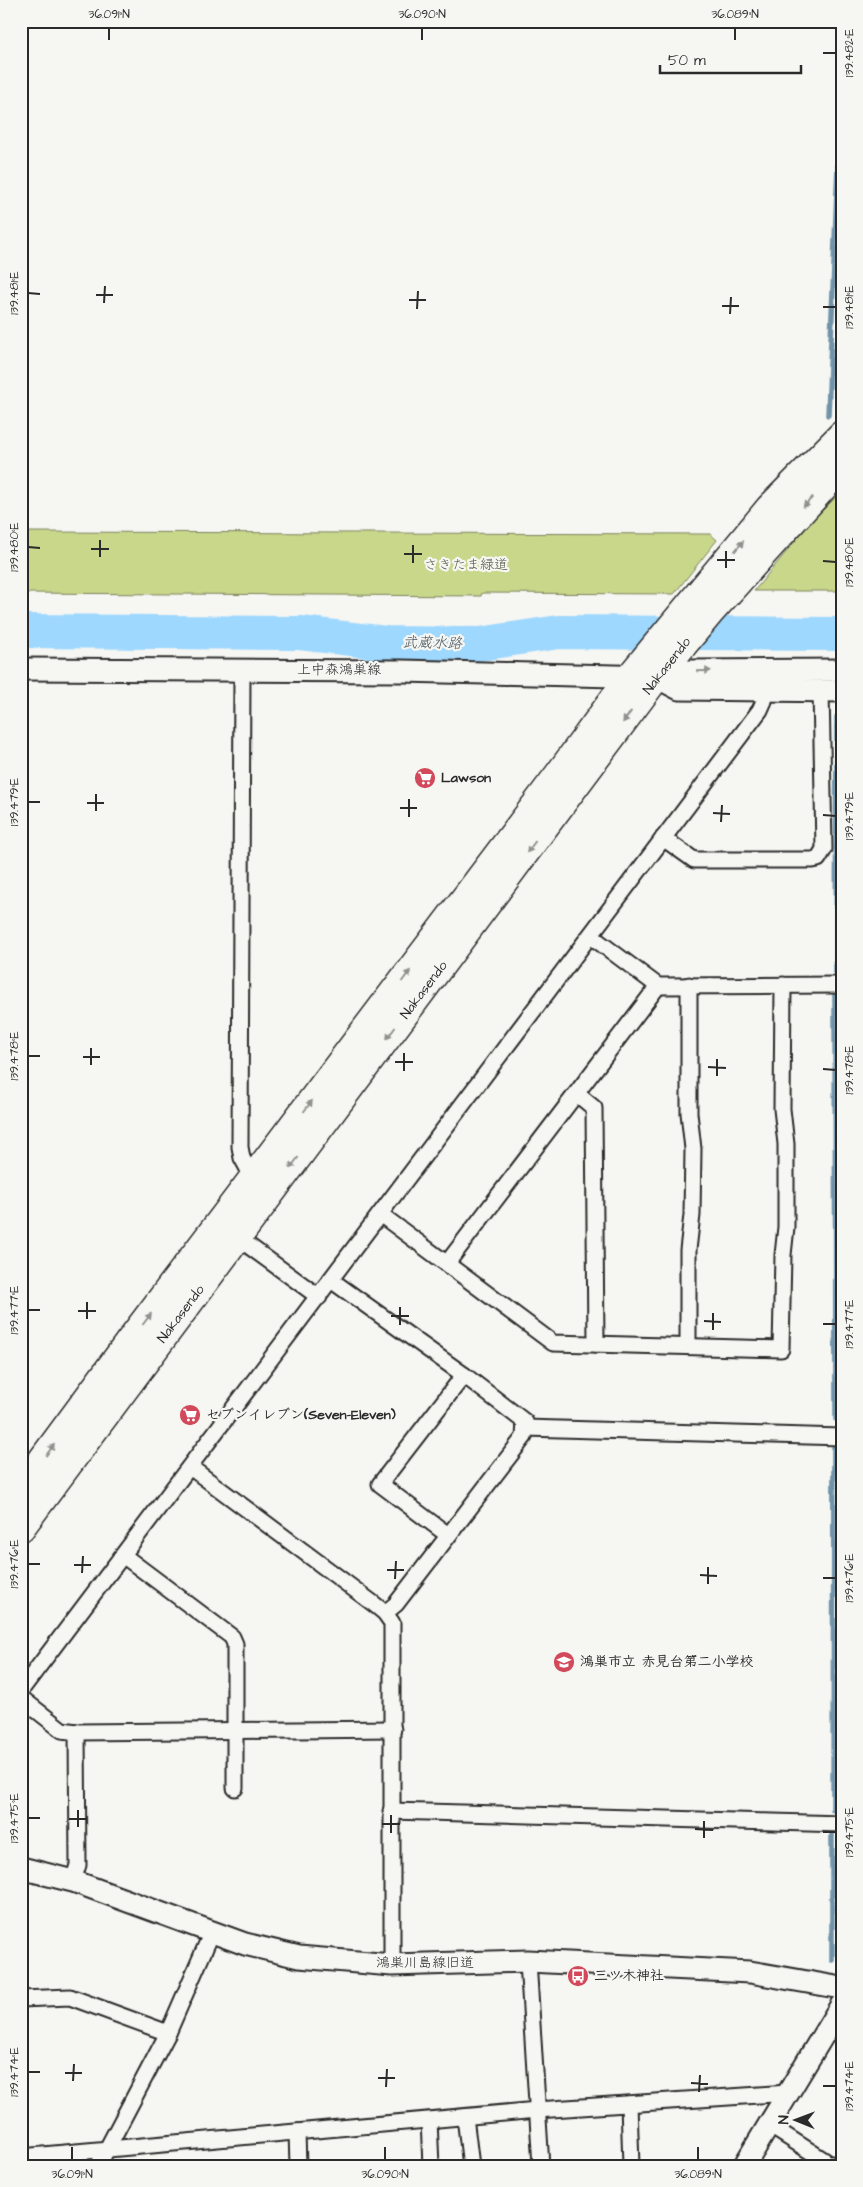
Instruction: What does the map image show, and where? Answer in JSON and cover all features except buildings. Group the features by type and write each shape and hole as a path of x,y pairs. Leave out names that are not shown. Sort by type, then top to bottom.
{"highway":[{"name":"Nakasendo","path":"21,1489 253,1178 560,773 652,667 698,610 770,508 842,435"},
{"name":"Nakasendo","path":"698,610 842,466"},
{"name":"Nakasendo","path":"21,1527 238,1238 652,667"}],"street":[{"name":"上中森鴻巣線","path":"21,669 412,671 652,667 767,680"},
{"path":"242,670 240,1147 242,1158 253,1178"},
{"path":"767,680 842,670"},
{"path":"767,680 821,690 842,691"},
{"path":"21,1690 124,1556 760,710 767,680"},
{"path":"663,838 694,860 812,860 818,858 824,850 821,690"},
{"path":"591,936 658,986 842,985"},
{"path":"688,1346 688,1250 692,1215 693,1149 688,1113 689,985"},
{"path":"380,1214 448,1262 553,1343 781,1349 783,1255 786,1227 786,1144 782,1109 783,985"},
{"path":"448,1262 658,986"},
{"path":"577,1094 594,1108 596,1344"},
{"path":"238,1238 319,1297"},
{"path":"331,1280 464,1375 525,1422 524,1437 396,1604 385,1613"},
{"path":"448,1535 380,1484 464,1375"},
{"path":"525,1428 842,1437"},
{"path":"190,1467 385,1613 392,1623 392,1966"},
{"path":"124,1556 232,1637 235,1644 235,1788"},
{"path":"21,1698 62,1730 77,1732 393,1729"},
{"path":"74,1881 78,1866 77,1732"},
{"path":"391,1812 842,1824"},
{"name":"鴻巣川島線旧道","path":"21,1868 74,1881 245,1944 299,1957 392,1966 528,1961 750,1972 842,1988"},
{"path":"98,2166 168,2033 212,1932"},
{"path":"528,1961 541,2166"},
{"path":"21,1999 70,1997 168,2033"},
{"path":"744,2166 842,2004"},
{"path":"21,2157 538,2110 788,2093"},
{"path":"629,2104 631,2166"},
{"path":"465,2117 471,2166"},
{"path":"429,2120 431,2166"},
{"path":"769,2125 833,2166"},
{"path":"297,2132 298,2166"}],"green space":[{"path":"842,491 842,591 754,591 810,523"},
{"name":"さきたま緑道","path":"21,532 710,534 717,540 674,594 482,593 481,596 21,593"}],"waterway":[{"path":"828,415 839,141 842,116"},
{"name":"武蔵水路","path":"21,631 300,633 386,643 480,644 559,632 842,634"},
{"path":"836,973 837,717"},
{"path":"835,995 836,1419"},
{"path":"833,1810 834,1448"},
{"path":"832,1834 832,1960"}],"place":[{"name":"Lawson","path":"425,778"},
{"name":"セブンイレブン(Seven-Eleven)","path":"190,1415"},
{"name":"鴻巣市立 赤見台第二小学校","path":"564,1662"},
{"name":"三ツ木神社","path":"578,1976"}]}
